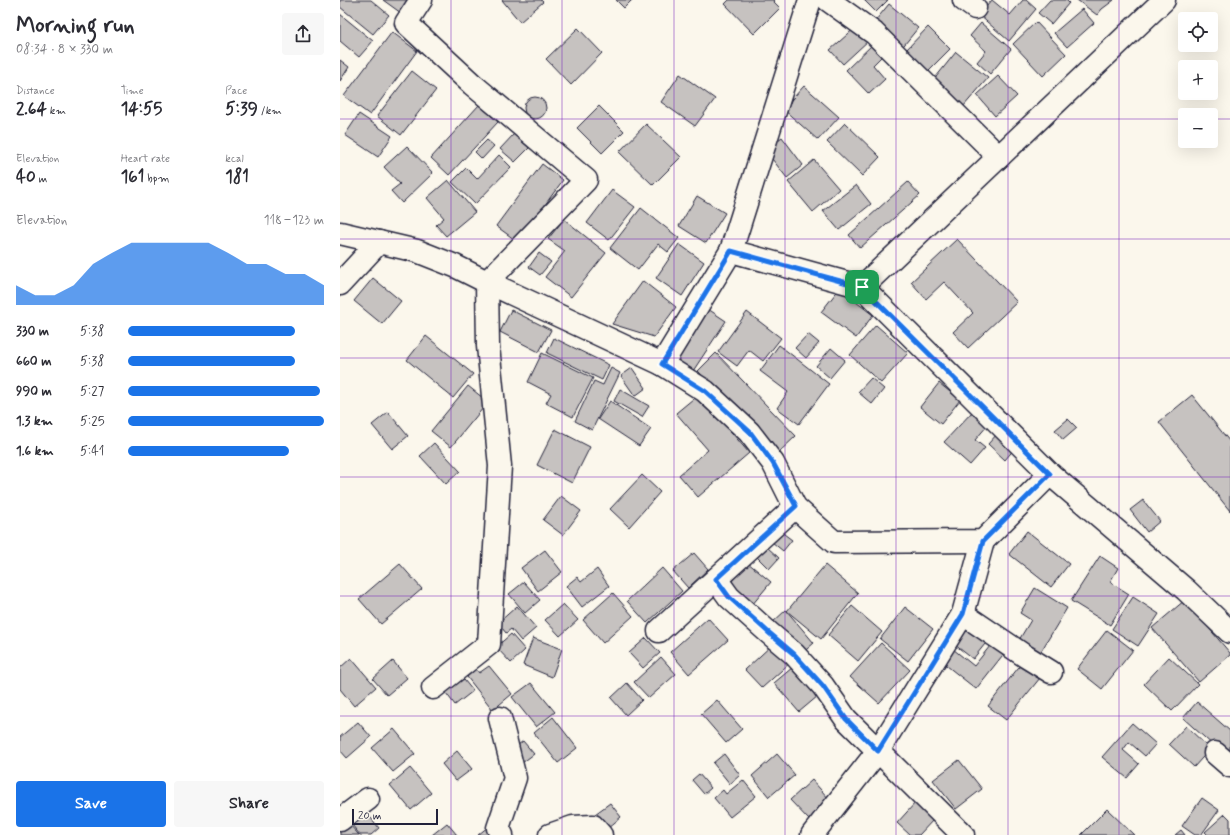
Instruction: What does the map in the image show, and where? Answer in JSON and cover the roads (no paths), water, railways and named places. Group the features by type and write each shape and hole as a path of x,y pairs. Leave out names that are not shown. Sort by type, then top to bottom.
{"street":[{"path":"421,0 406,23 472,84 586,180 487,282 488,346 500,466 489,644 434,688"},
{"path":"662,364 731,251 810,0"},
{"path":"828,0 874,33 999,157"},
{"path":"862,287 1164,0"},
{"path":"340,233 417,251 455,266 662,364 705,391 750,432 773,463 796,506 834,542 983,541"},
{"path":"340,284 379,242"},
{"path":"731,251 862,287 1050,474 1186,590 1230,632"},
{"path":"812,835 878,751 963,614 983,541 1050,474"},
{"path":"659,631 796,506"},
{"path":"716,579 729,597 794,654 823,686 846,719 963,835"},
{"path":"963,614 1051,672"},
{"path":"500,718 515,778 498,828 502,835"},
{"path":"340,820 368,799"},
{"path":"550,835 573,827 593,826 601,835"}]}
